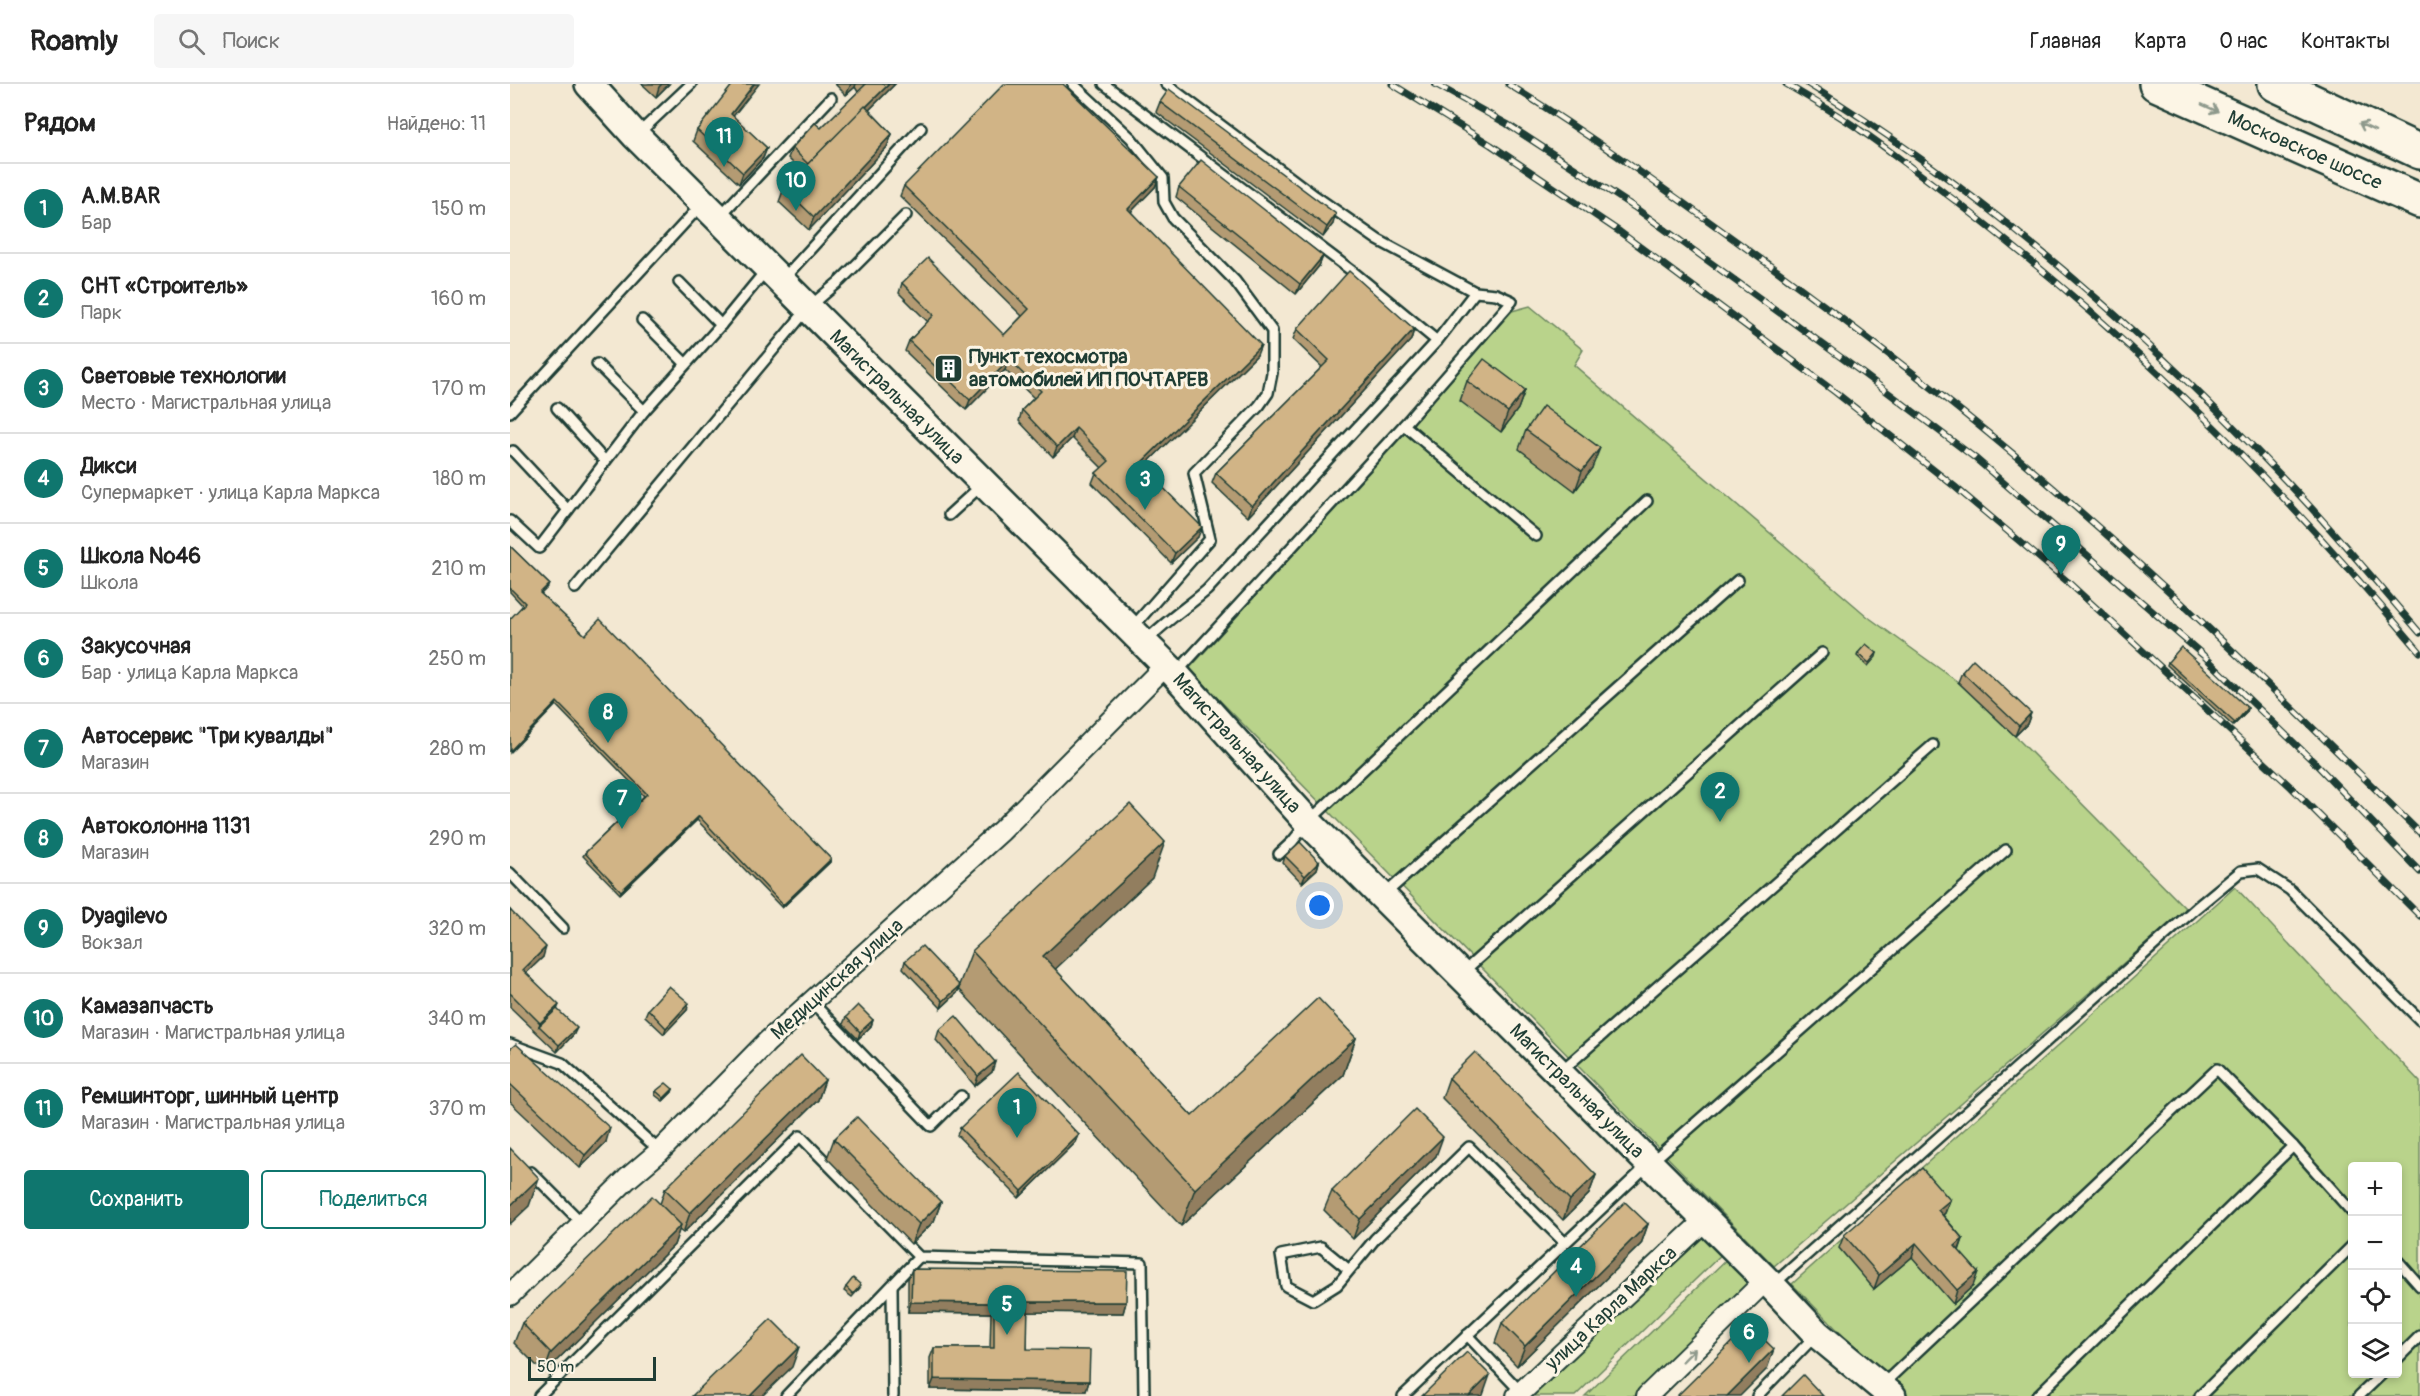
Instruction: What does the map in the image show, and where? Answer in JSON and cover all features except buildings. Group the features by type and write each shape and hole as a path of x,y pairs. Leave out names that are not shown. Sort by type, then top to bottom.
{"highway":[{"name":"Московское шоссе","path":"2156,84 2420,201"},
{"path":"2275,84 2420,152"}],"street":[{"name":"Магистральная улица","path":"589,84 636,136 1171,669 1308,822 1384,895 1558,1074 1769,1283 1817,1334 1887,1391"},
{"name":"Медицинская улица","path":"510,1295 627,1179 660,1151 767,1042 1001,831 1171,669"},
{"name":"улица Карла Маркса","path":"1519,1394 1705,1220"},
{"path":"1647,1396 1769,1283"}],"lane":[{"path":"636,136 691,84"},
{"path":"1073,84 1131,138 1163,178 1164,202 1173,218 1235,281 1272,331 1272,373 1268,393 1259,406 1194,473 1210,539 1137,636"},
{"path":"1104,84 1352,271 1437,341"},
{"path":"1166,84 1315,196 1378,240 1475,292 1496,294 1512,301 1404,425 1171,669"},
{"path":"510,412 711,210 831,98"},
{"path":"510,521 539,548 644,411 685,363 921,128"},
{"path":"575,588 809,308 840,281 906,215"},
{"path":"679,282 721,325"},
{"path":"1137,636 1180,613 1207,590 1437,341 1475,292"},
{"path":"642,320 685,363"},
{"path":"597,364 644,411"},
{"path":"557,408 605,461"},
{"path":"1404,425 1536,536"},
{"path":"513,452 568,510"},
{"path":"949,515 983,484"},
{"path":"1279,854 1308,822 1647,501"},
{"path":"1384,895 1738,580"},
{"path":"1461,974 1822,653"},
{"path":"1558,1074 1933,745"},
{"path":"1403,1396 1649,1164 2006,850"},
{"path":"1769,1283 2187,915 2241,871 2258,869 2290,890 2420,1020"},
{"path":"510,873 564,928"},
{"path":"811,1001 931,1126 961,1096"},
{"path":"510,1044 562,1063 660,1151"},
{"path":"1887,1391 2217,1069 2293,1146 2348,1208"},
{"path":"539,1396 800,1136 920,1257 1142,1263 1144,1396"},
{"path":"2037,1396 2293,1146"},
{"path":"1349,1270 1321,1247 1281,1255 1286,1286 1313,1300 1337,1286 1375,1239 1468,1147 1565,1243"},
{"path":"526,1167 582,1223"},
{"path":"2200,1396 2348,1250"},
{"path":"786,1396 920,1257"},
{"path":"2402,1266 2420,1286"},
{"path":"892,1287 893,1396"},
{"path":"1757,1396 1817,1334"},
{"path":"1467,1335 1519,1394"},
{"path":"2402,1353 2420,1336"},
{"path":"2359,1396 2378,1378"}],"green space":[{"path":"1530,306 1583,350 1574,365 1868,617 1958,682 2015,736 2186,909 1774,1266 1189,669 1512,311"},
{"path":"2235,887 2420,1082 2420,1396 1903,1396 1792,1284"},
{"path":"1704,1222 1729,1247 1575,1396 1524,1396"},
{"path":"1734,1252 1761,1280 1642,1396 1585,1396"}],"railway":[{"path":"1392,84 1491,145 1620,232 1835,392 1954,486 2068,582 2291,787 2420,916"},
{"path":"1435,84 1507,124 1634,207 1975,458 2203,655 2313,761 2420,872"},
{"path":"1508,84 1627,163 1836,314 1988,433 2155,578 2420,833"},
{"path":"1786,84 1878,142 1997,233 2126,344 2249,462 2364,587 2420,652"},
{"path":"1808,84 1873,126 2000,218 2120,319 2234,427 2288,483 2339,538 2420,633"}],"place":[{"name":"Ремшинторг, шинный центр","path":"724,167"},
{"name":"Камазапчасть","path":"796,211"},
{"name":"Пункт техосмотра автомобилей ИП ПОЧТАРЕВ","path":"948,368"},
{"name":"Световые технологии","path":"1145,510"},
{"name":"Dyagilevo","path":"2061,575"},
{"name":"Автоколонна 1131","path":"608,743"},
{"name":"СНТ «Строитель»","path":"1720,822"},
{"name":"Автосервис \"Три кувалды\"","path":"622,829"},
{"name":"А.М.BAR","path":"1017,1138"},
{"name":"Дикси","path":"1576,1297"},
{"name":"Школа №46","path":"1007,1335"},
{"name":"Закусочная","path":"1749,1363"}]}
